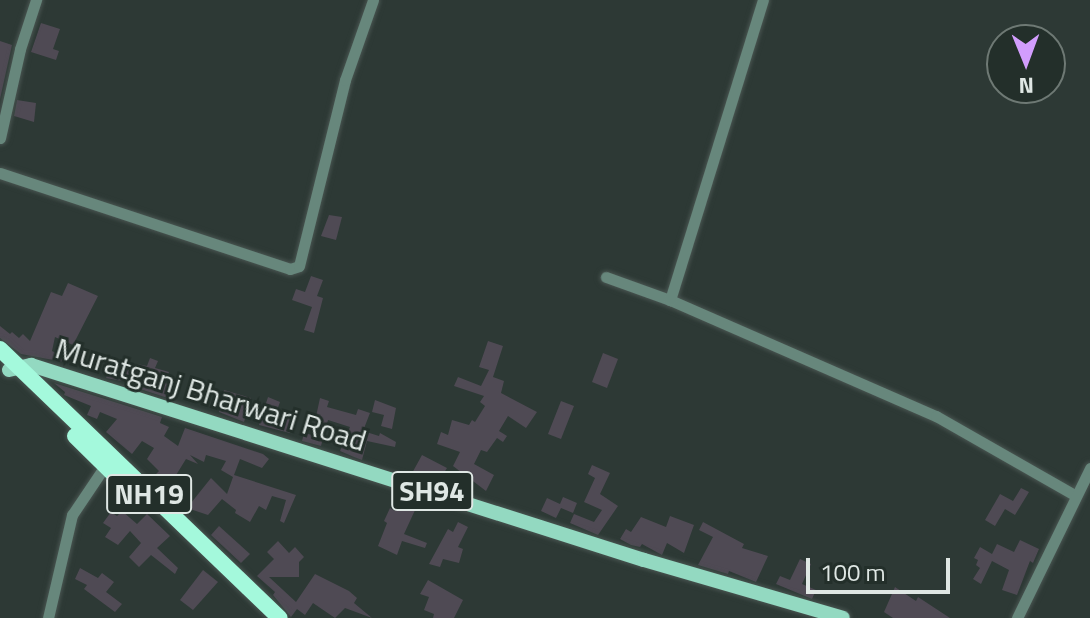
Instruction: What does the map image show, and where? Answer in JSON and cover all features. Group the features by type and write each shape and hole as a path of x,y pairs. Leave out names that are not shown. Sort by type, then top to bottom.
{"highway":[{"name":"NH19","path":"0,349 11,369 280,618"},
{"name":"NH19","path":"108,461 264,618"}],"main road":[{"name":"Muratganj Bharwari Road","path":"11,369 46,369 644,560 838,617"}],"street":[{"path":"0,138 20,49 36,0"},
{"path":"0,173 290,269 299,266 345,80 373,0"},
{"path":"670,300 763,0"},
{"path":"606,277 670,300 936,416 1076,496"},
{"path":"48,618 72,515 108,461"},
{"path":"1017,618 1090,468"}],"building":[{"path":"41,23 60,29 53,49 59,51 56,60 31,52"},
{"path":"0,41 12,45 0,99"},
{"path":"17,100 36,103 34,122 14,116"},
{"path":"329,215 342,217 336,240 321,236"},
{"path":"311,276 323,280 317,296 323,298 314,333 304,330 312,307 292,300 296,289 305,292"},
{"path":"68,283 98,296 73,345 55,337 52,351 65,358 64,362 21,354 0,338 0,326 19,338 23,334 30,341 51,292 62,296"},
{"path":"488,341 503,346 493,377 504,381 501,393 537,412 526,428 508,416 499,431 507,436 503,442 497,438 487,452 481,450 474,464 494,475 486,491 453,466 460,452 437,444 441,432 448,435 452,420 469,425 472,420 475,422 485,406 480,402 484,396 454,386 458,377 481,386 489,370 479,367"},
{"path":"603,353 618,359 607,388 592,382"},
{"path":"150,358 158,361 155,368 169,372 165,383 179,388 174,400 137,388 138,384 106,378 108,373 121,375 121,370 147,371 137,364 147,366"},
{"path":"54,383 162,417 160,423 169,427 164,436 178,446 185,428 263,454 269,459 262,468 240,459 234,475 296,495 284,523 280,521 286,500 272,496 266,510 259,506 250,522 235,513 236,510 222,499 208,515 187,508 211,478 227,494 233,477 221,470 226,461 206,455 204,462 190,455 198,464 186,459 173,480 181,488 175,493 162,480 159,484 152,478 159,471 147,459 154,448 142,441 132,454 106,432 117,419 100,412 97,419 87,415 91,406 64,395 65,392"},
{"path":"224,390 251,398 244,422 219,412"},
{"path":"268,397 280,402 276,413 296,420 290,433 259,425"},
{"path":"320,398 329,401 327,407 356,415 358,409 370,413 363,431 379,436 380,433 396,442 395,447 367,441 362,460 354,457 340,451 350,427 328,420 321,446 302,441 304,433 312,435"},
{"path":"375,400 396,408 392,429 381,426 384,415 372,412"},
{"path":"561,401 574,406 561,439 548,434"},
{"path":"422,455 447,468 442,476 447,479 443,486 411,475"},
{"path":"592,465 610,473 600,494 618,506 598,535 570,523 574,514 594,522 602,510 584,502 595,478 588,474"},
{"path":"1021,488 1029,492 1015,515 1005,509 995,526 985,520 1000,494 1013,501"},
{"path":"563,497 577,503 573,513 561,508 556,518 541,511 547,498 560,504"},
{"path":"400,498 416,508 404,534 427,543 425,548 402,541 397,555 378,546 387,523 384,521 390,508 395,511"},
{"path":"122,511 137,524 147,514 170,536 157,548 178,568 175,574 151,555 139,567 129,557 141,543 130,531 118,545 105,537 111,528 103,523 111,512 117,516"},
{"path":"670,516 694,525 684,553 667,543 662,555 642,544 640,547 631,545 620,539 626,529 631,532 641,517 666,527"},
{"path":"458,522 468,527 458,547 463,549 459,563 443,559 440,567 429,564 448,529 453,532"},
{"path":"703,522 744,544 742,548 768,556 756,582 729,571 728,574 698,565 713,537 699,530"},
{"path":"219,526 250,554 241,563 211,535"},
{"path":"1020,540 1039,549 1033,563 1030,561 1017,595 1002,590 1009,570 992,561 981,584 973,579 980,568 976,565 978,560 974,558 980,547 992,554 997,544 1014,552"},
{"path":"278,541 289,553 295,547 304,557 299,562 299,577 269,577 296,602 315,574 349,591 357,598 354,603 372,618 345,608 335,618 313,603 305,615 297,609 291,617 273,595 275,592 257,576 274,559 267,552"},
{"path":"800,559 811,564 802,584 816,590 812,599 776,584 780,576 790,580"},
{"path":"80,568 98,578 102,573 114,582 106,592 122,604 115,612 84,589 87,585 75,579"},
{"path":"203,570 218,582 193,610 180,600"},
{"path":"428,580 463,600 454,618 433,618 434,614 424,610 429,597 420,594"},
{"path":"895,587 916,601 918,597 950,618 893,618 884,612"}]}
